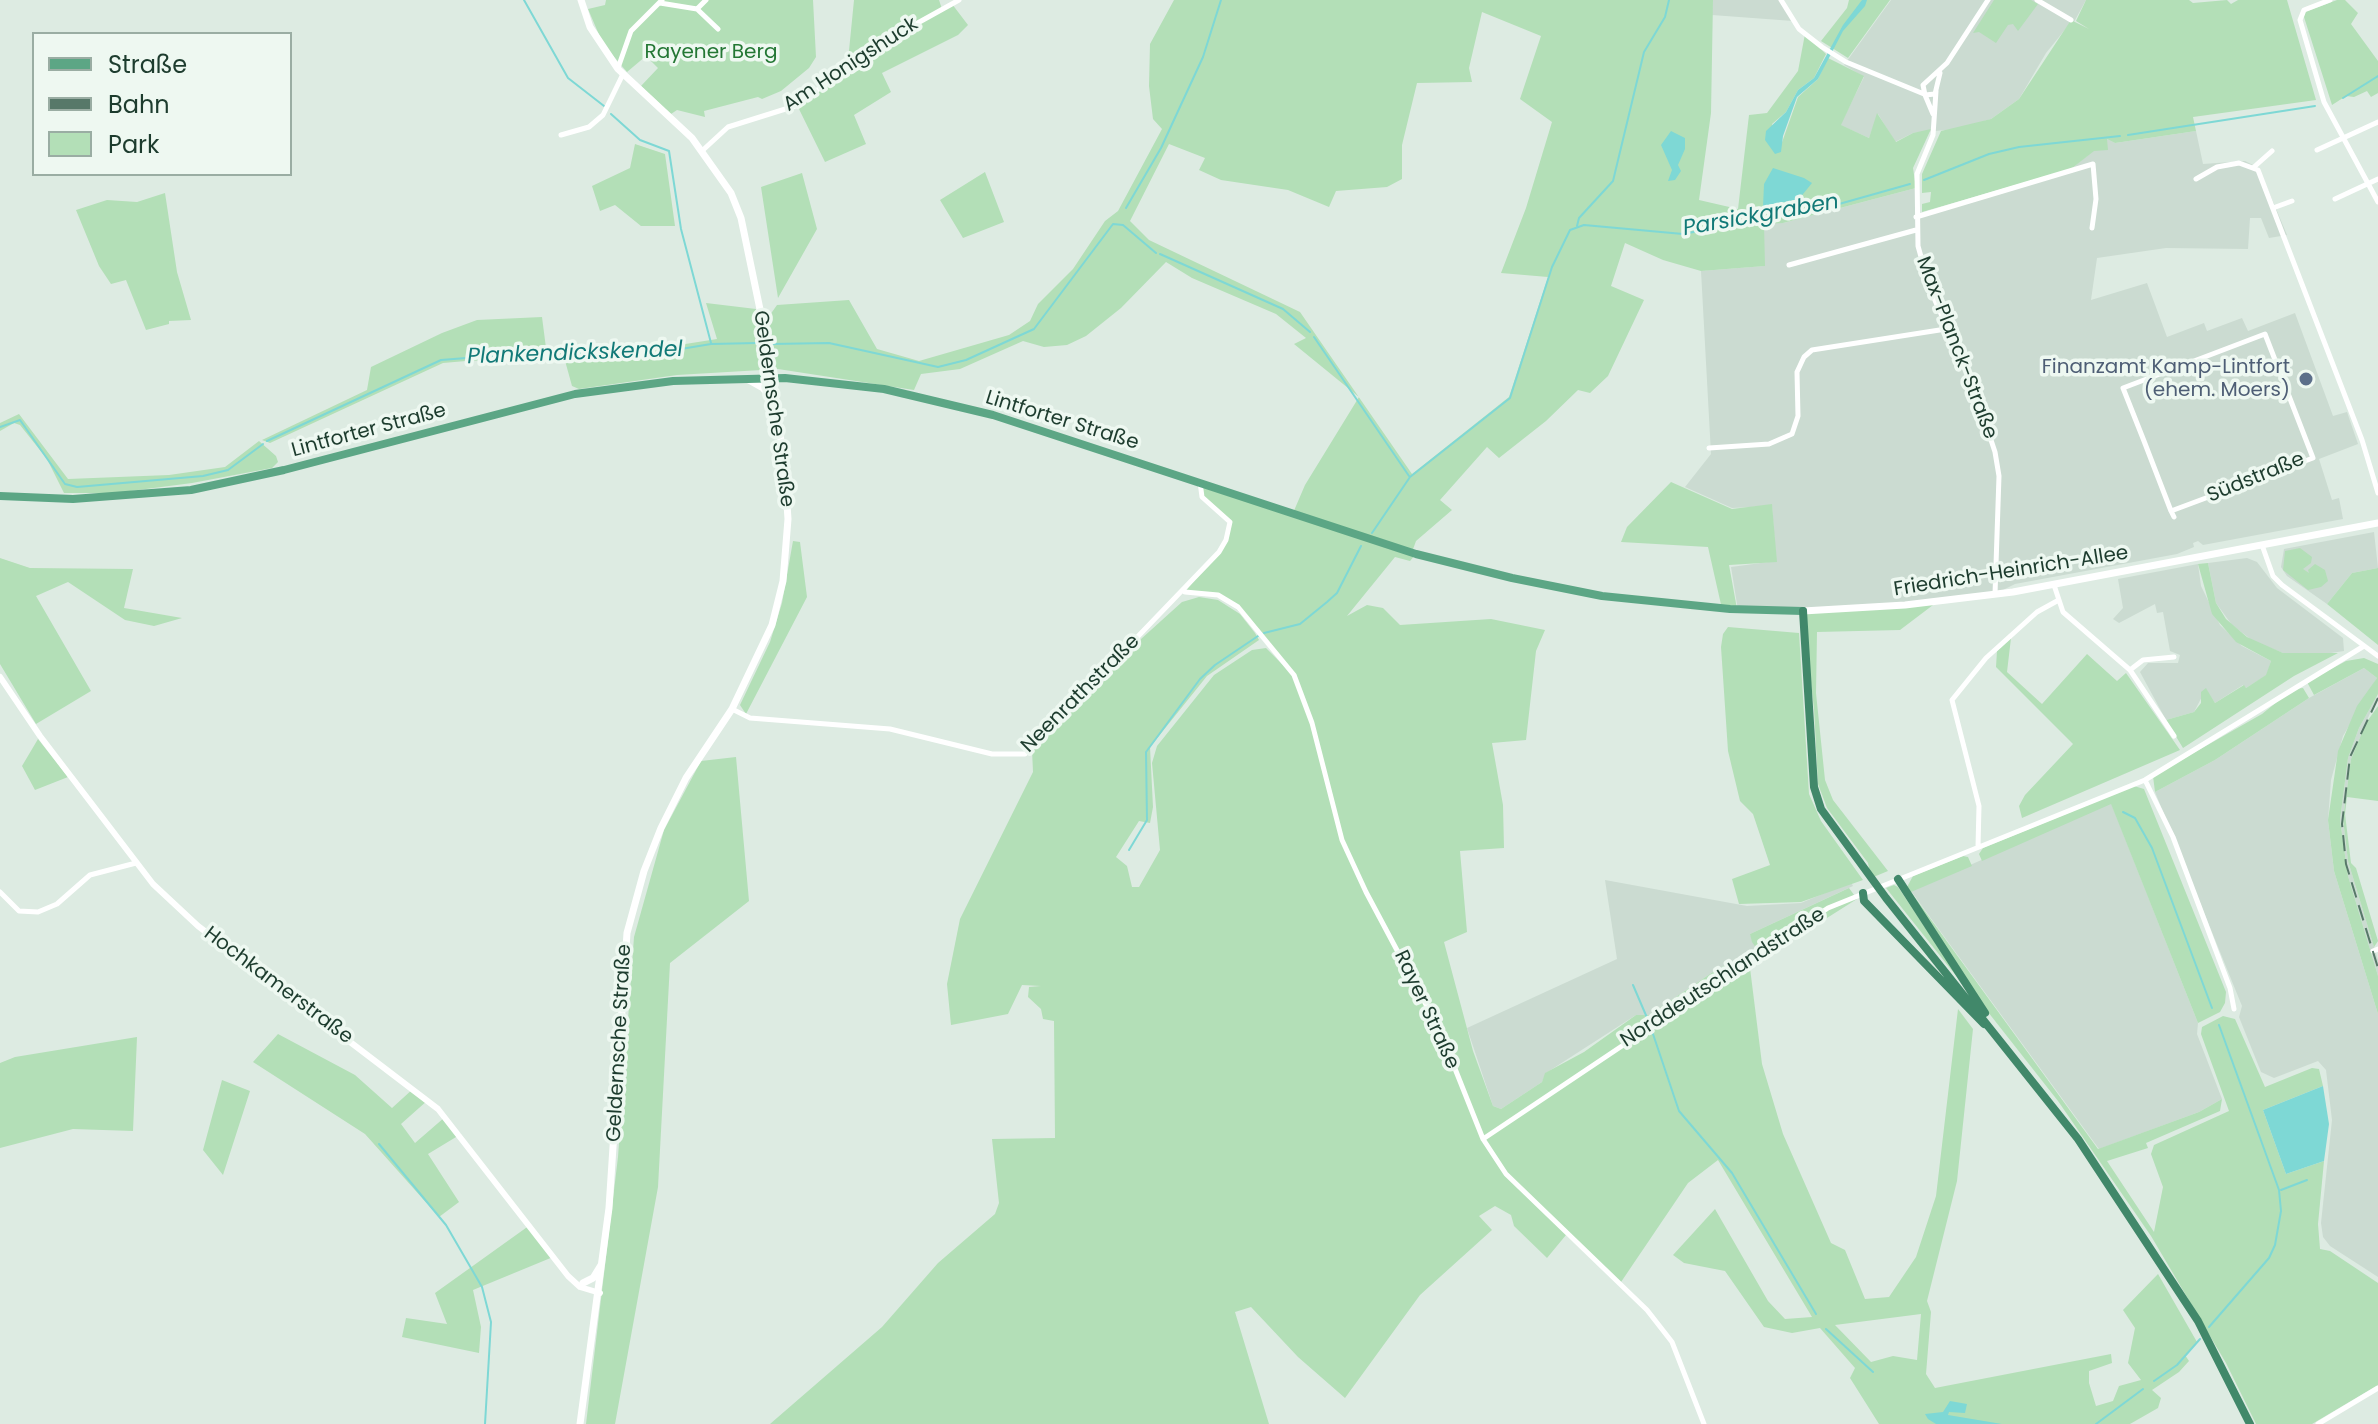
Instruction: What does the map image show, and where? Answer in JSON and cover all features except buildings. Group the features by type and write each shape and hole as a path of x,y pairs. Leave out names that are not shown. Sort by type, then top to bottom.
{"highway":[{"path":"1803,611 1816,797 1863,868 2078,1139 2138,1225 2205,1333 2250,1424"},
{"path":"1898,879 1997,1034"},
{"path":"1863,893 1864,901 1896,936 1969,1012 1997,1034"}],"main road":[{"name":"Geldernsche Straße","path":"580,1424 604,1259 627,933 644,871 661,828 686,778 732,709 772,625 783,581 787,497 771,378 741,218 726,182 703,150 620,71 590,27 581,0"},
{"path":"745,378 763,388 774,405"},
{"name":"Lintforter Straße","path":"0,496 73,499 191,490 284,470 575,394 638,384 771,378 884,389 939,401 1024,424 1363,536"},
{"name":"Friedrich-Heinrich-Allee","path":"1363,536 1465,567 1602,596 1730,609 1803,611 1876,607 2054,585 2378,523"},
{"path":"583,1283 596,1274 604,1259"}],"street":[{"path":"697,9 706,0"},
{"name":"Am Honigshuck","path":"703,150 728,127 795,106 887,40 959,0"},
{"path":"1781,0 1799,29 1830,52 1896,85 1911,87 1932,96 1936,90 1927,82"},
{"path":"1911,87 1927,82 1940,73 1988,0"},
{"path":"2037,0 2071,20"},
{"path":"2330,0 2301,13 2321,95 2378,202"},
{"path":"561,135 596,122 608,106 631,31 661,1 697,9 718,29"},
{"name":"Max-Planck-Straße","path":"1940,73 1933,135 1918,165 1916,230 1921,261 1946,329 1974,389 1995,452 1999,476 1995,594"},
{"path":"1927,82 1924,94 1935,123"},
{"path":"2317,150 2378,122"},
{"path":"2254,167 2272,151"},
{"path":"2196,179 2217,167 2239,163 2254,167"},
{"path":"1916,217 2093,164 2096,199 2092,228"},
{"path":"2254,167 2273,208 2362,440 2378,493"},
{"path":"2335,199 2378,179"},
{"path":"2273,208 2292,201"},
{"path":"1789,265 1916,230"},
{"path":"1709,448 1769,444 1792,434 1798,416 1797,372 1804,357 1812,350 1946,329"},
{"name":"Südstraße","path":"2265,334 2313,458 2172,514 2123,388 2265,334"},
{"name":"Neenrathstraße","path":"732,709 750,718 890,729 992,754 1019,757 1029,751 1168,605 1185,592 1219,552 1230,528 1227,518 1202,497 1200,482"},
{"path":"2262,545 2273,576 2378,656"},
{"path":"2054,585 2057,601 2067,616 2130,670 2174,736"},
{"name":"Rayer Straße","path":"1185,592 1228,599 1300,686 1342,840 1440,1031 1483,1139 1506,1174 1613,1276 1664,1331 1672,1342 1704,1424"},
{"path":"1978,847 1979,806 1952,700 1986,658 2037,612 2057,601"},
{"name":"Norddeutschlandstraße","path":"1483,1139 1828,908 2145,780 2364,646"},
{"path":"2130,670 2143,660 2174,657"},
{"name":"Hochkamerstraße","path":"0,677 40,736 153,884 198,926 438,1109 573,1280 580,1287 600,1290"},
{"path":"2145,780 2173,837 2230,988 2234,1009"},
{"path":"0,892 19,911 38,912 57,904 90,875 137,863"},
{"path":"573,1280 600,1290"},
{"path":"2318,1424 2378,1388"}],"shaded area":[{"path":"1713,0 1781,0 1793,21 1712,15"},
{"path":"1891,0 2086,0 2074,22 2046,53 2019,99 1991,119 1957,129 1913,133 1895,142 1878,114 1869,138 1840,125 1864,77 1844,65"},
{"path":"2196,131 2203,164 2245,161 2259,168 2287,235 2269,238 2261,218 2250,218 2248,249 2166,248 2097,258 2091,300 2147,283 2167,337 2204,323 2207,331 2242,318 2248,331 2295,313 2333,416 2347,412 2358,444 2319,459 2332,500 2339,498 2343,519 2203,545 2198,541 2193,543 2194,547 2177,554 2015,584 1995,594 1876,607 1738,610 1731,567 1776,561 1772,506 1732,508 1685,487 1711,454 1701,271 1764,266 1763,223 1783,223 1916,188 1916,216 2071,169 2107,139 2115,143"},
{"path":"2374,532 2378,568 2352,573 2327,604 2287,576 2281,567 2284,549"},
{"path":"2247,558 2257,562 2277,588 2343,638 2344,651 2311,656 2283,653 2253,641 2232,625 2216,603 2208,563"},
{"path":"2198,564 2201,586 2220,625 2242,646 2271,661 2267,675 2246,688 2243,685 2215,703 2206,689 2194,712 2166,720 2140,672 2148,663 2178,663 2180,655 2170,651 2163,612 2157,613 2155,604 2119,623 2113,619 2123,608 2118,579"},
{"path":"2364,668 2377,678 2343,736 2331,780 2328,820 2334,871 2378,1014 2378,1277 2330,1246 2323,1237 2321,1223 2332,1120 2326,1070 2318,1061 2274,1078 2261,1072 2239,1017 2242,1006 2155,792 2215,760 2309,698"},
{"path":"2378,694 2351,759 2343,819 2348,861 2378,960 2378,976 2348,876 2340,820 2348,758 2359,728"},
{"path":"2111,803 2198,1023 2197,1034 2222,1099 2199,1112 2099,1149 1911,891"},
{"path":"1605,880 1747,906 1801,903 1851,882 1853,886 1750,934 1759,952 1748,961 1738,959 1716,970 1649,1015 1636,1015 1546,1073 1542,1082 1501,1109 1493,1106 1467,1028 1617,959"}],"green space":[{"name":"Rayener Berg","path":"606,0 813,0 816,57 809,68 781,91 762,99 758,97 704,111 705,117 677,110 671,114 641,86 658,68 646,56 627,72 603,44 588,9 605,5"},
{"path":"854,0 939,0 942,9 952,4 968,25 958,35 882,73 891,92 854,115 866,144 825,162 798,107 803,98 847,71"},
{"path":"1174,0 1713,0 1711,113 1699,200 1738,209 1749,115 1767,113 1798,71 1805,34 1826,54 1814,78 1798,90 1786,112 1772,124 1780,148 1798,97 1818,79 1828,58 1864,76 1841,125 1869,138 1877,113 1896,142 1913,133 1931,129 1913,168 1916,188 1783,223 1764,224 1765,266 1701,271 1663,260 1625,243 1611,286 1644,300 1608,376 1590,393 1578,390 1546,421 1499,458 1487,447 1440,500 1452,510 1416,541 1412,552 1416,554 1410,561 1395,557 1347,616 1367,605 1383,608 1400,625 1491,619 1545,630 1536,651 1526,740 1492,743 1503,805 1504,848 1460,851 1467,932 1444,942 1473,1051 1493,1106 1501,1109 1542,1082 1545,1073 1584,1052 1636,1015 1649,1015 1716,970 1738,959 1749,960 1762,1064 1783,1134 1831,1243 1845,1250 1865,1299 1889,1297 1916,1257 1936,1196 1958,1009 1973,1029 1957,1181 1927,1301 1931,1312 1926,1374 1935,1388 2111,1354 2112,1363 2089,1371 2089,1383 2096,1406 2113,1401 2119,1386 2141,1380 2128,1363 2135,1328 2123,1310 2158,1274 2197,1342 2185,1355 2189,1361 2179,1372 2152,1390 2161,1398 2158,1408 2130,1424 1879,1424 1850,1378 1855,1368 1820,1328 1792,1333 1764,1327 1725,1271 1684,1263 1673,1255 1715,1209 1768,1301 1785,1319 1812,1317 1718,1160 1688,1183 1619,1285 1566,1235 1547,1258 1514,1226 1511,1215 1495,1206 1479,1216 1492,1230 1420,1295 1345,1398 1298,1357 1251,1307 1235,1312 1269,1424 770,1424 882,1327 938,1263 995,1214 999,1203 992,1139 1055,1138 1054,1021 1043,1019 1041,1009 1028,997 1029,987 1041,986 1022,985 1008,1014 951,1025 947,984 960,919 1033,772 1032,750 1110,667 1182,602 1199,597 1218,600 1240,614 1255,633 1259,640 1207,676 1150,747 1153,807 1150,823 1139,821 1116,857 1127,866 1132,887 1139,887 1160,850 1152,763 1157,746 1214,675 1252,650 1266,648 1288,670 1228,599 1185,592 1226,540 1230,522 1202,497 1200,482 1293,513 1305,485 1359,397 1412,474 1509,397 1548,277 1501,273 1526,208 1552,122 1520,99 1541,36 1482,12 1469,68 1472,82 1417,83 1402,145 1402,179 1387,187 1336,191 1329,207 1288,190 1221,180 1199,170 1205,158 1169,144 1130,221 1149,240 1300,312 1358,397 1294,344 1306,338 1276,314 1192,278 1166,262 1121,308 1086,336 1067,345 1044,347 1023,341 960,369 921,374 914,390 778,369 677,375 579,389 572,386 564,357 466,361 443,363 270,443 262,440 367,390 371,367 477,320 542,317 546,348 641,351 717,339 706,303 756,309 758,321 765,322 777,305 849,300 877,349 919,361 1009,335 1030,321 1038,304 1073,269 1105,221 1118,211 1162,129 1153,119 1149,86 1150,44","holes":["1780,172 1811,183 1786,202 1763,206","1921,1314 1917,1360 1893,1356 1871,1362 1835,1325"]},
{"path":"1849,0 1890,0 1848,58 1821,41 1847,8"},
{"path":"1994,0 2031,0 2038,4 2018,31 2013,24 2008,25 1996,43 1979,32 1973,33"},
{"path":"2086,0 2189,0 2193,3 2227,0 2231,4 2238,0 2287,0 2316,100 2193,117 2196,131 2115,143 2107,139 2108,150 2094,151 2071,169 1922,212 1922,204 1930,202 1931,192 1922,193 1922,174 1941,131 1991,119 2019,99 2071,20 2089,29 2076,21"},
{"path":"2345,0 2358,13 2351,24 2378,61 2378,93 2371,97 2367,91 2354,97 2346,96 2332,105 2304,17 2305,12"},
{"path":"635,144 665,154 675,226 641,226 615,205 600,211 592,186 630,168"},
{"path":"985,172 1004,222 963,238 940,200"},
{"path":"802,173 817,229 778,298 761,187"},
{"path":"165,193 177,272 191,320 169,321 169,324 146,330 126,280 111,284 99,266 76,210 107,200 137,202"},
{"path":"19,414 68,479 169,475 225,467 259,441 276,456 278,462 272,468 192,483 115,493 64,493 47,459 20,425 14,423 0,431 0,423"},
{"path":"1671,482 1732,509 1772,504 1777,562 1729,565 1737,609 1722,609 1708,547 1621,542 1627,527"},
{"path":"793,541 800,542 807,597 746,714 740,705 770,642 782,603"},
{"path":"2300,548 2312,557 2311,563 2303,569 2309,573 2308,570 2315,564 2325,570 2328,581 2321,587 2308,590 2283,570 2285,551"},
{"path":"0,558 30,568 133,569 124,608 182,618 154,626 125,620 68,582 36,596 91,691 36,724 0,664"},
{"path":"2208,563 2216,603 2226,619 2247,637 2283,653 2338,653 2294,676 2183,748 2166,720 2194,712 2201,703 2201,692 2206,688 2215,703 2244,685 2246,688 2266,675 2271,661 2236,642 2212,614 2198,564"},
{"path":"2378,568 2378,645 2327,604 2352,573"},
{"path":"1937,602 1900,630 1817,632 1816,693 1825,780 1833,800 1888,871 1871,878 1868,863 1827,808 1818,784 1814,709 1803,611"},
{"path":"1728,627 1799,633 1809,794 1821,821 1863,880 1801,902 1739,904 1732,879 1770,865 1753,814 1740,801 1728,751 1721,647 1723,634"},
{"path":"2011,638 2007,672 2042,704 2087,654 2117,681 2126,673 2180,750 2022,818 2019,806 2025,795 2073,744 1996,667 1997,651"},
{"path":"2364,658 2378,664 2378,694 2359,728 2348,758 2340,820 2348,876 2378,976 2378,1014 2334,871 2328,820 2338,751 2357,706 2377,678 2364,668 2314,695 2307,682 2346,661"},
{"path":"2303,688 2309,698 2215,760 2155,792 2153,776 2262,714 2293,689"},
{"path":"2378,706 2378,801 2347,797 2345,814 2351,863 2356,868 2378,941 2374,947 2348,861 2343,819 2351,759 2366,723"},
{"path":"38,739 68,777 35,790 22,766"},
{"path":"736,757 749,901 670,963 658,1187 615,1424 586,1424 618,1157 634,937 664,830 701,761"},
{"path":"2134,786 2144,789 2226,992 2220,1012 2198,1023 2111,804 1982,861 1979,854 1983,848"},
{"path":"1963,856 1968,857 1972,866 1911,892 2098,1149 2199,1112 2222,1099 2220,1111 2146,1143 2148,1148 2107,1161 2154,1232 2163,1187 2151,1154 2154,1145 2229,1111 2201,1034 2202,1027 2223,1016 2235,1019 2265,1087 2312,1068 2319,1069 2323,1086 2263,1110 2286,1174 2324,1161 2318,1224 2320,1249 2330,1251 2378,1283 2378,1385 2312,1424 2256,1424 2226,1363 2151,1236 2058,1101 1988,1012 1907,887 1913,876"},
{"path":"1898,887 1965,987 1886,888"},
{"path":"1849,888 1857,899 1770,954 1759,952 1752,942 1750,934"},
{"path":"278,1034 355,1075 392,1108 414,1088 428,1100 401,1124 415,1143 445,1117 461,1134 428,1154 459,1202 439,1217 365,1134 253,1062"},
{"path":"137,1037 133,1131 73,1129 0,1148 0,1063 15,1057"},
{"path":"222,1080 250,1091 223,1175 203,1150"},
{"path":"530,1225 553,1257 473,1290 481,1327 479,1353 402,1337 406,1318 447,1324 435,1293"}],"water":[{"path":"1862,0 1867,0 1865,6 1843,31 1818,79 1797,97 1783,136 1781,152 1775,154 1765,140 1766,131 1786,112 1798,90 1814,78 1843,25"},
{"path":"1671,131 1685,138 1685,149 1678,165 1681,171 1675,180 1668,181 1672,170 1661,145"},
{"path":"1773,168 1812,183 1799,199 1763,207 1764,184"},
{"path":"2323,1086 2329,1124 2324,1161 2286,1174 2263,1110"},
{"path":"1950,1401 1967,1404 1965,1413 1949,1412 1948,1415 2002,1424 1936,1424 1928,1419 1925,1414 1943,1412"}],"waterway":[{"path":"524,0 568,78 604,106"},
{"path":"1126,208 1161,148 1203,57 1221,0"},
{"path":"1577,226 1579,218 1613,181 1644,52 1665,17 1669,0"},
{"name":"Parsickgraben","path":"2343,98 2378,76"},
{"name":"Parsickgraben","path":"2128,135 2315,106"},
{"path":"611,114 640,140 669,151 681,229 711,343"},
{"name":"Parsickgraben","path":"1924,180 1989,154 2019,147 2120,136"},
{"path":"1372,533 1410,477 1510,398 1552,267 1570,230 1584,225 1683,234 1839,204 1910,184"},
{"name":"Plankendickskendel","path":"771,344 829,343 938,367 966,360 1034,329 1113,224 1123,225 1156,253"},
{"name":"Plankendickskendel","path":"1160,254 1283,309 1310,332"},
{"name":"Plankendickskendel","path":"1314,337 1409,476"},
{"name":"Plankendickskendel","path":"267,441 441,360 542,352 651,354 711,344 757,343"},
{"name":"Plankendickskendel","path":"0,427 20,420 65,484 77,487 203,476 228,470 263,444"},
{"path":"1264,633 1300,624 1327,602 1337,593 1361,546"},
{"path":"1129,850 1147,820 1146,752 1200,679 1258,636"},
{"path":"2123,812 2135,818 2152,848 2212,1008"},
{"path":"1633,985 1648,1020"},
{"path":"2209,1327 2269,1258 2275,1245 2281,1211 2279,1190 2219,1025"},
{"path":"1653,1034 1679,1111 1732,1173 1816,1314"},
{"path":"379,1144 446,1225 482,1287 491,1322 485,1424"},
{"path":"2281,1190 2307,1180"},
{"path":"1826,1329 1873,1372"},
{"path":"2154,1381 2177,1365 2200,1339"},
{"path":"2096,1424 2143,1389"}],"railway":[{"path":"2378,698 2350,757 2342,824 2346,864 2378,968"}],"place":[{"name":"Finanzamt Kamp-Lintfort (ehem. Moers)","path":"2306,379"}]}
